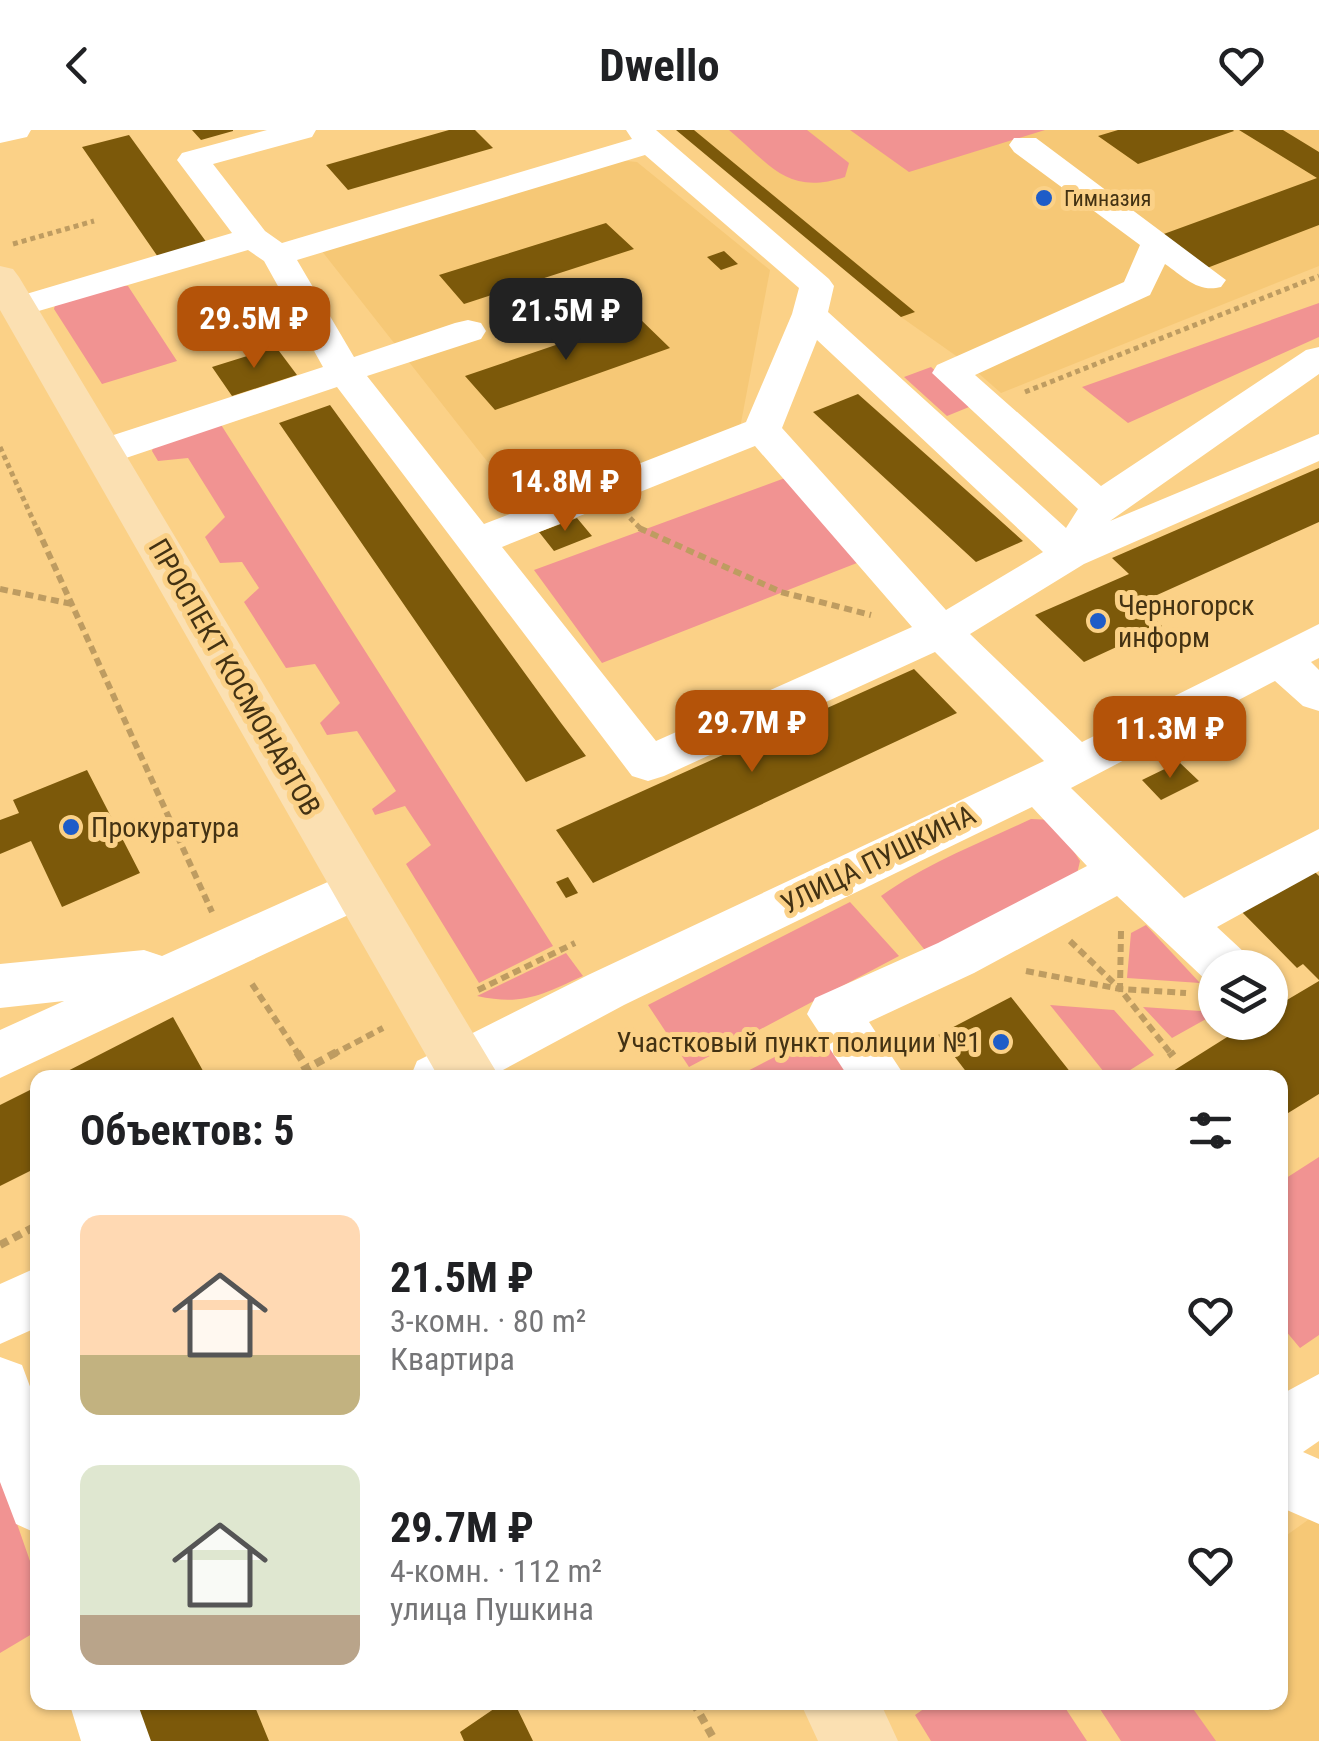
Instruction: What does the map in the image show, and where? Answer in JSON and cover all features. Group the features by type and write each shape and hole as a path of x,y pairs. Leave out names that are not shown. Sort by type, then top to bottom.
{"main road":[{"name":"ПРОСПЕКТ КОСМОНАВТОВ","path":"7,281 359,888 454,1070"}],"street":[{"path":"0,134 16,130"},
{"path":"301,130 194,160 265,246 344,371 648,764 940,632 1070,554 1319,446"},
{"path":"7,281 265,246 646,136 818,286 762,430 476,542"},
{"path":"1025,145 1209,280"},
{"path":"1098,506 950,373 1138,288 1158,242"},
{"path":"810,314 1070,554"},
{"path":"103,452 468,331"},
{"path":"1070,554 1098,506 1319,358"},
{"path":"762,430 940,632 1057,774 1122,871 1180,924 1198,957"},
{"path":"1299,649 1319,695"},
{"name":"УЛИЦА ПУШКИНА","path":"461,1070 606,990 1057,774 1299,649"},
{"path":"1180,924 1319,848"},
{"path":"874,1070 833,1014 956,958 1122,871"},
{"path":"0,1055 359,888"},
{"path":"0,986 205,957"},
{"path":"0,1315 30,1298"},
{"path":"0,1387 30,1478"},
{"path":"1292,1424 1319,1492"},
{"path":"106,1710 116,1741"}],"path":[{"path":"7,281 94,221"},
{"path":"987,408 1319,276"},
{"path":"0,447 74,604 205,957 306,1066"},
{"path":"606,490 642,530 782,592 940,632"},
{"path":"0,589 74,604"},
{"path":"1120,989 1122,871"},
{"path":"1040,914 1120,989 1173,1056"},
{"path":"478,990 575,943"},
{"path":"956,958 1120,989 1198,981"},
{"path":"300,1070 383,1028"},
{"path":"0,1246 30,1229"},
{"path":"698,1710 715,1741"}],"shaded area":[{"name":"Гимназия","path":"692,130 1319,130 1319,266 1001,393 901,317"},
{"path":"729,130 807,130 849,163 845,177 808,183 794,180 769,165"},
{"path":"850,130 1045,130 909,172"},
{"path":"618,160 637,162 770,270 740,428 527,512 321,250"},
{"path":"115,285 128,286 177,361 102,384 54,309 55,305"},
{"path":"1319,303 1319,337 1128,423 1082,387"},
{"path":"931,367 974,405 947,416 904,377"},
{"path":"218,420 553,946 479,983 406,864 431,845 405,806 375,815 372,809 396,791 357,731 327,735 320,723 340,703 315,664 286,668 244,602 259,588 242,562 220,563 205,537 225,517 188,458 158,461 152,451 154,445"},
{"path":"785,478 862,561 602,663 534,570"},
{"path":"1031,819 1054,820 1080,861 1077,874 928,954 881,896 935,863"},
{"path":"850,902 899,956 689,1067 648,1005"},
{"path":"1146,925 1198,983 1127,978 1131,933"},
{"path":"566,953 583,976 532,997 507,1000 477,996"},
{"path":"1050,1005 1114,1010 1154,1055 1130,1070 1102,1070"},
{"path":"1143,1007 1198,1011 1198,1023 1172,1038"},
{"path":"821,1033 847,1070 749,1070"},
{"path":"1319,1157 1319,1335 1300,1348 1288,1334 1288,1177"},
{"path":"0,1475 30,1561 30,1635 0,1653"},
{"path":"1319,1512 1319,1741 1142,1741 1121,1710 1288,1710 1288,1534"},
{"path":"922,1710 1067,1710 1087,1741 931,1741 915,1715"},
{"path":"1101,1710 1194,1710 1216,1741 1121,1741"}],"building":[{"path":"192,130 233,130 233,131 201,140"},
{"path":"449,130 475,130 493,148 348,190 326,165"},
{"path":"676,130 694,130 915,312 901,317"},
{"path":"1118,130 1234,131 1138,164 1098,136"},
{"path":"1239,130 1283,130 1319,152 1319,225 1207,268 1161,235 1317,178"},
{"path":"129,135 207,243 158,257 82,147"},
{"path":"606,223 634,249 464,304 439,275"},
{"path":"724,251 738,264 721,270 707,257"},
{"path":"638,317 670,348 495,410 465,376"},
{"path":"276,347 297,375 232,396 212,367"},
{"path":"858,394 1023,541 976,562 813,412"},
{"path":"330,405 586,756 526,782 279,423"},
{"path":"1319,468 1319,522 1137,604 1162,626 1084,662 1035,615 1129,574 1112,558"},
{"path":"577,518 592,536 554,551 539,532"},
{"path":"914,669 957,713 593,883 556,830"},
{"path":"1179,762 1199,781 1161,800 1142,780"},
{"name":"Прокуратура","path":"87,770 140,873 62,907 31,841 0,854 0,820 19,813 13,800"},
{"path":"1308,865 1319,876 1319,980 1303,964 1297,968 1288,959 1288,950 1279,950 1235,905"},
{"path":"568,877 578,893 566,898 556,882"},
{"path":"1319,981 1319,1094 1288,1113 1288,1070 1175,1070 1222,1040 1288,1040 1288,999"},
{"path":"1011,997 1069,1070 965,1070 938,1035"},
{"path":"173,1017 203,1070 70,1070"},
{"path":"30,1090 30,1171 0,1186 0,1105"},
{"path":"133,1710 256,1710 269,1741 143,1741"},
{"path":"492,1710 518,1710 533,1741 464,1741 460,1732"}],"place":[{"name":"Гимназия","path":"1044,198"},
{"name":"Черногорск информ","path":"1098,621"},
{"name":"Прокуратура","path":"71,827"},
{"name":"Участковый пункт полиции №1","path":"1001,1042"}]}
